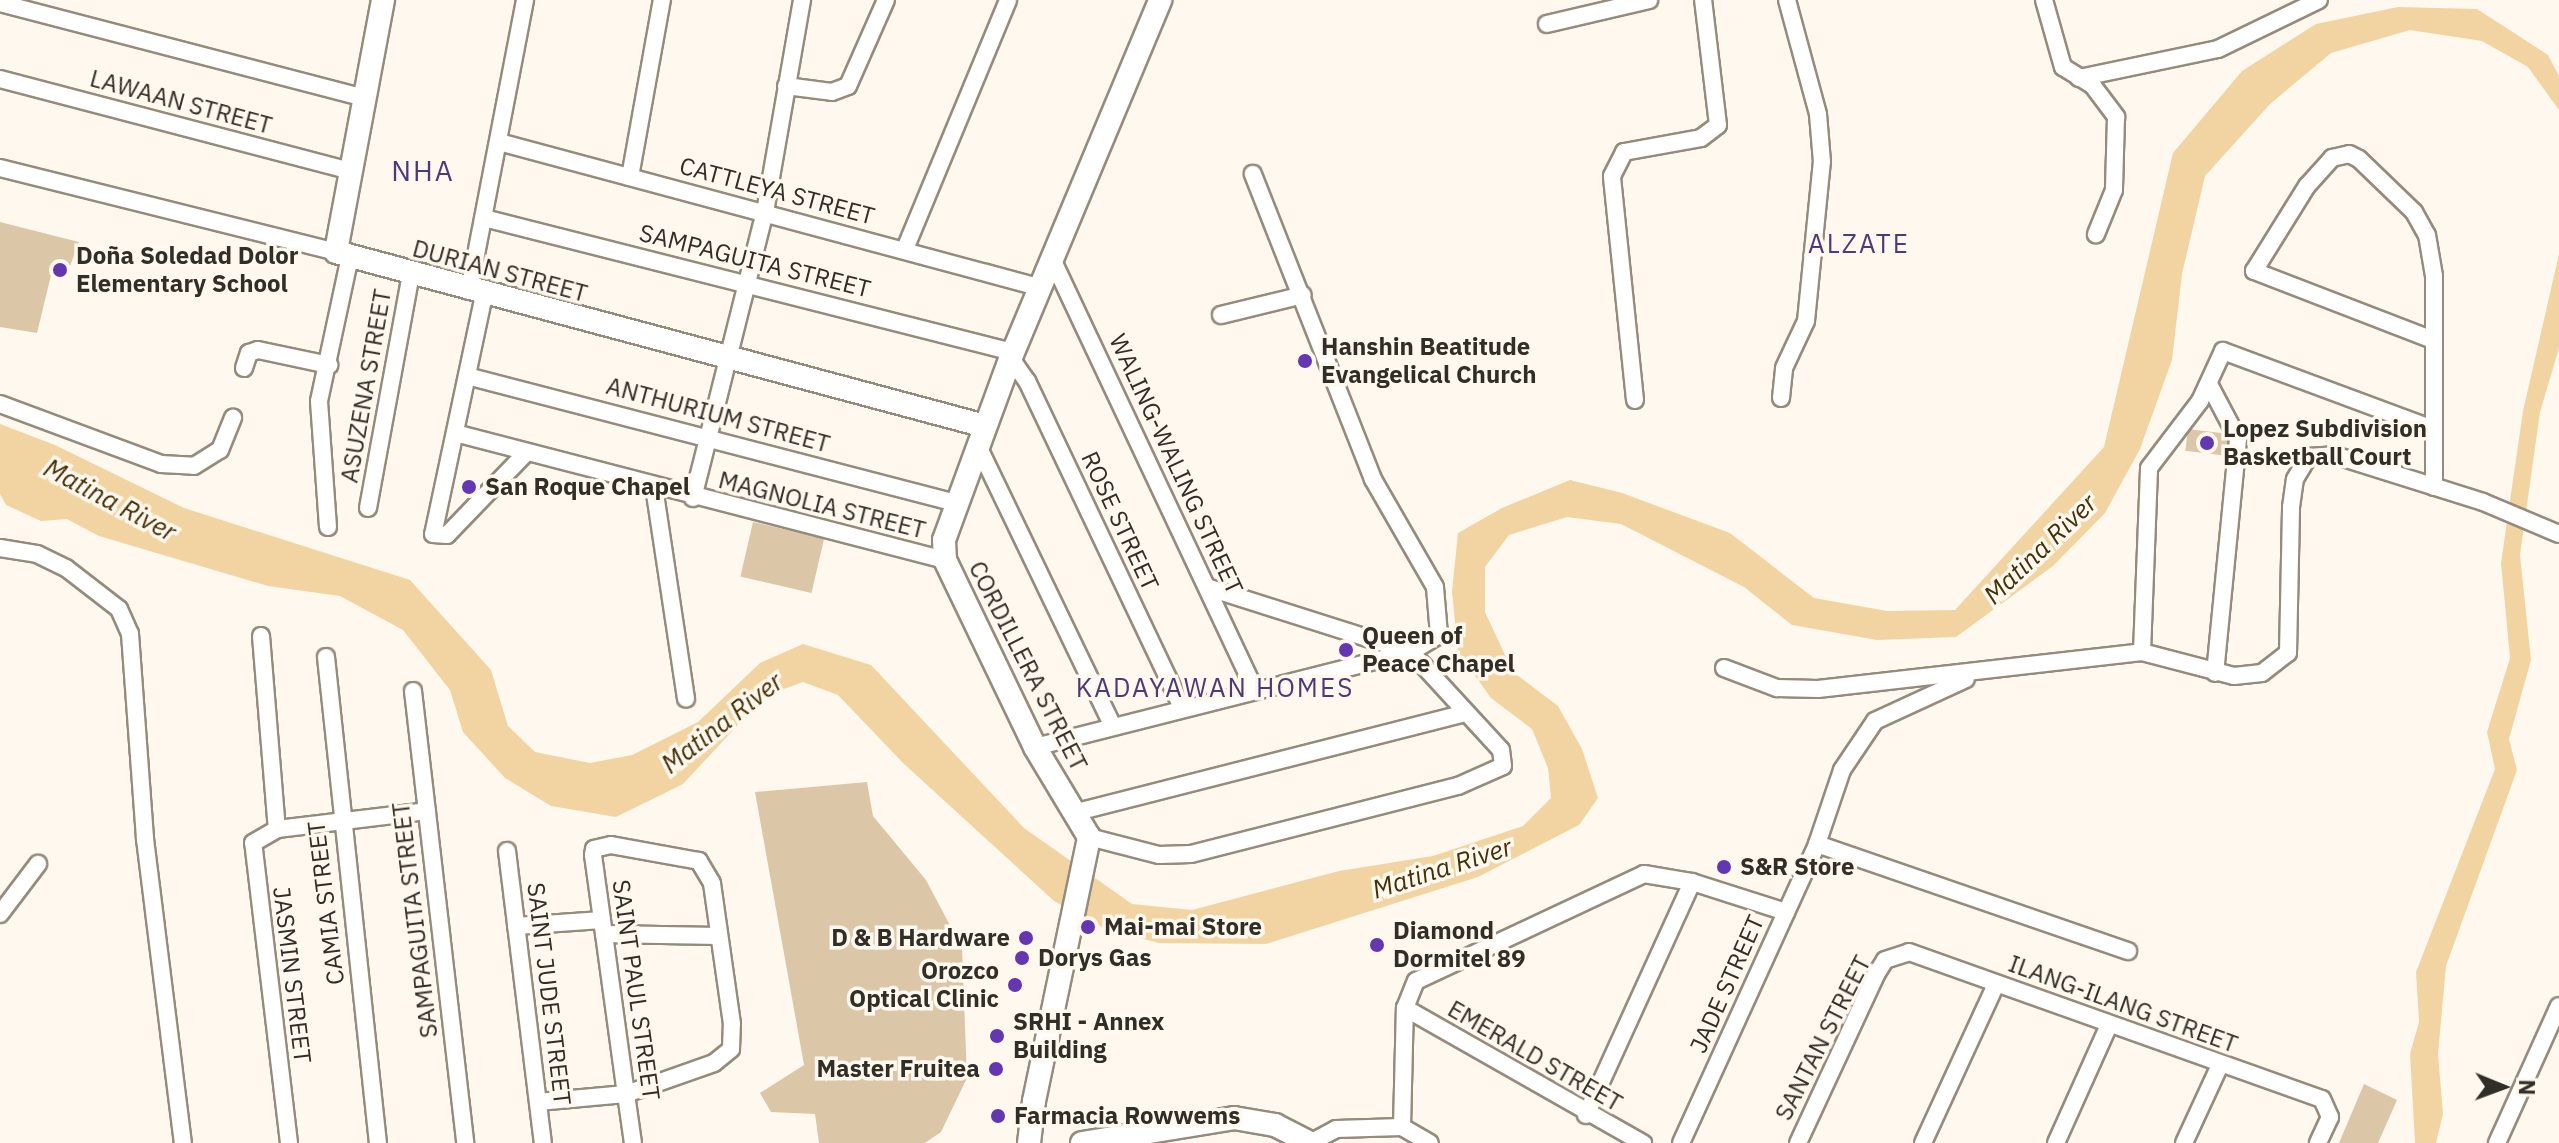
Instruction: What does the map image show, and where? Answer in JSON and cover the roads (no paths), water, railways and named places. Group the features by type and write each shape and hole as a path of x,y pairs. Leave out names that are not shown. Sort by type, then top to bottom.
{"street":[{"path":"328,527 319,414 329,365 351,171 383,0"},
{"path":"525,0 484,218 467,376 433,531 436,537 447,535 527,452"},
{"path":"630,177 662,0"},
{"path":"693,498 765,212 802,0"},
{"path":"786,86 832,92 848,86 886,0"},
{"path":"905,249 1008,0"},
{"name":"CORDILLERA STREET","path":"1089,846 1077,812 1035,747 945,560 944,540 1011,357 1160,0"},
{"path":"1547,24 1649,0"},
{"path":"1635,400 1612,176 1624,152 1701,138 1718,125 1703,0"},
{"path":"1781,398 1784,368 1806,321 1822,162 1818,114 1787,0"},
{"path":"2046,0 2057,54 2070,75 2079,78 2108,102 2119,137 2114,190 2096,234"},
{"path":"2079,78 2218,49 2319,0"},
{"path":"0,3 365,98"},
{"name":"LAWAAN STREET","path":"0,79 351,171"},
{"name":"CATTLEYA STREET","path":"499,142 1042,288"},
{"path":"2433,340 2254,271 2321,167 2349,154 2414,212 2427,235 2433,340 2434,487"},
{"name":"DURIAN STREET","path":"0,168 343,254 477,293 729,359 982,436"},
{"path":"1035,747 1254,688 1411,652 1439,635 1435,587 1373,479 1253,174"},
{"name":"SAMPAGUITA STREET","path":"484,218 987,343 1011,357"},
{"name":"WALING-WALING STREET","path":"1053,261 1254,688"},
{"name":"ASUZENA STREET","path":"368,508 411,274"},
{"path":"1221,315 1303,295"},
{"path":"244,368 249,353 258,350 329,365"},
{"path":"2139,652 2149,468 2210,386 2223,351 2433,429"},
{"name":"ROSE STREET","path":"1011,357 1182,707"},
{"name":"ANTHURIUM STREET","path":"467,376 956,503"},
{"path":"2210,386 2238,439 2215,673"},
{"path":"0,404 161,464 194,466 220,450 233,418"},
{"name":"MAGNOLIA STREET","path":"455,433 693,498 945,560"},
{"path":"982,436 1113,726"},
{"path":"1724,668 1777,688 1801,689 2139,652 2215,673 2262,673 2288,653 2291,507 2295,479 2308,457 2334,455 2496,507 2559,534"},
{"path":"654,487 686,699"},
{"path":"0,548 37,554 66,568 119,609 130,634 145,839 183,1143"},
{"path":"1029,1143 1034,1101 1089,846 1144,853 1191,854 1485,777 1499,770 1504,755 1411,652 1209,588"},
{"path":"261,636 277,829 427,811"},
{"name":"CAMIA STREET","path":"326,657 340,821 378,1143"},
{"name":"JADE STREET","path":"1681,1143 1817,844 1833,784 1875,721 1986,671"},
{"name":"SAMPAGUITA STREET","path":"413,691 465,1143"},
{"path":"1077,812 1466,713"},
{"name":"JASMIN STREET","path":"277,829 258,835 252,851 289,1143"},
{"path":"1817,844 2128,951"},
{"name":"SAINT PAUL STREET","path":"633,1143 593,855 598,846 704,864 719,936"},
{"name":"SAINT JUDE STREET","path":"507,851 543,1143"},
{"path":"0,914 38,864"},
{"path":"1402,1127 1405,1008 1416,981 1633,877 1657,873 1786,912"},
{"path":"1586,1115 1692,882"},
{"path":"516,926 603,927 719,936 731,1049 714,1063 626,1094 538,1102"},
{"name":"ILANG-ILANG STREET","path":"1894,955 1921,954 2109,1025 2322,1099 2330,1110 2318,1143"},
{"name":"SANTAN STREET","path":"1798,1143 1877,973 1894,955"},
{"path":"1923,1143 1996,984"},
{"path":"2497,1143 2559,1006"},
{"name":"EMERALD STREET","path":"1405,1008 1586,1115 1643,1143"},
{"path":"2056,1143 2109,1025"},
{"path":"2184,1143 2220,1065"},
{"path":"1082,1143 1234,1118 1275,1125 1310,1143 1336,1129 1402,1127 1430,1143"}],"water":[{"name":"Matina River","path":"2398,7 2477,9 2548,55 2559,76 2559,110 2528,67 2482,41 2410,30 2331,53 2270,104 2205,176 2182,274 2172,360 2140,449 2105,513 2053,566 1956,637 1877,640 1792,625 1744,587 1621,524 1567,517 1509,535 1485,567 1485,612 1513,672 1558,706 1582,749 1598,798 1579,825 1478,877 1266,944 1159,943 1106,929 1054,901 903,763 838,695 803,682 765,696 683,784 616,817 551,806 505,778 463,732 450,690 403,630 340,596 268,586 99,536 67,519 41,521 6,505 0,494 0,424 55,445 184,508 410,580 491,670 508,726 535,752 590,763 632,755 698,722 760,663 803,644 871,665 1024,828 1132,904 1192,910 1339,871 1433,856 1523,826 1551,798 1548,768 1532,729 1491,698 1458,652 1452,591 1458,533 1502,508 1570,480 1622,493 1730,533 1814,598 1887,611 1955,610 2104,447 2173,153 2242,71 2316,24"},
{"path":"2559,254 2559,348 2540,412 2520,555 2531,660 2509,739 2517,770 2446,966 2438,1054 2443,1114 2436,1143 2415,1143 2410,1054 2419,1022 2416,972 2495,769 2487,732 2510,658 2501,563 2523,411"}],"place":[{"name":"Doña Soledad Dolor Elementary School","path":"60,270"},
{"name":"Hanshin Beatitude Evangelical Church","path":"1305,361"},
{"name":"Lopez Subdivision Basketball Court","path":"2207,443"},
{"name":"San Roque Chapel","path":"469,487"},
{"name":"Queen of Peace Chapel","path":"1346,650"},
{"name":"S&R Store","path":"1724,867"},
{"name":"Mai-mai Store","path":"1088,927"},
{"name":"D & B Hardware","path":"1026,938"},
{"name":"Diamond Dormitel 89","path":"1377,945"},
{"name":"Dorys Gas","path":"1022,958"},
{"name":"Orozco Optical Clinic","path":"1015,985"},
{"name":"SRHI - Annex Building","path":"997,1036"},
{"name":"Master Fruitea","path":"996,1069"},
{"name":"Farmacia Rowwems","path":"998,1116"}],"district":[{"name":"NHA","path":"423,171"},
{"name":"ALZATE","path":"1859,244"},
{"name":"KADAYAWAN HOMES","path":"1215,688"}]}
